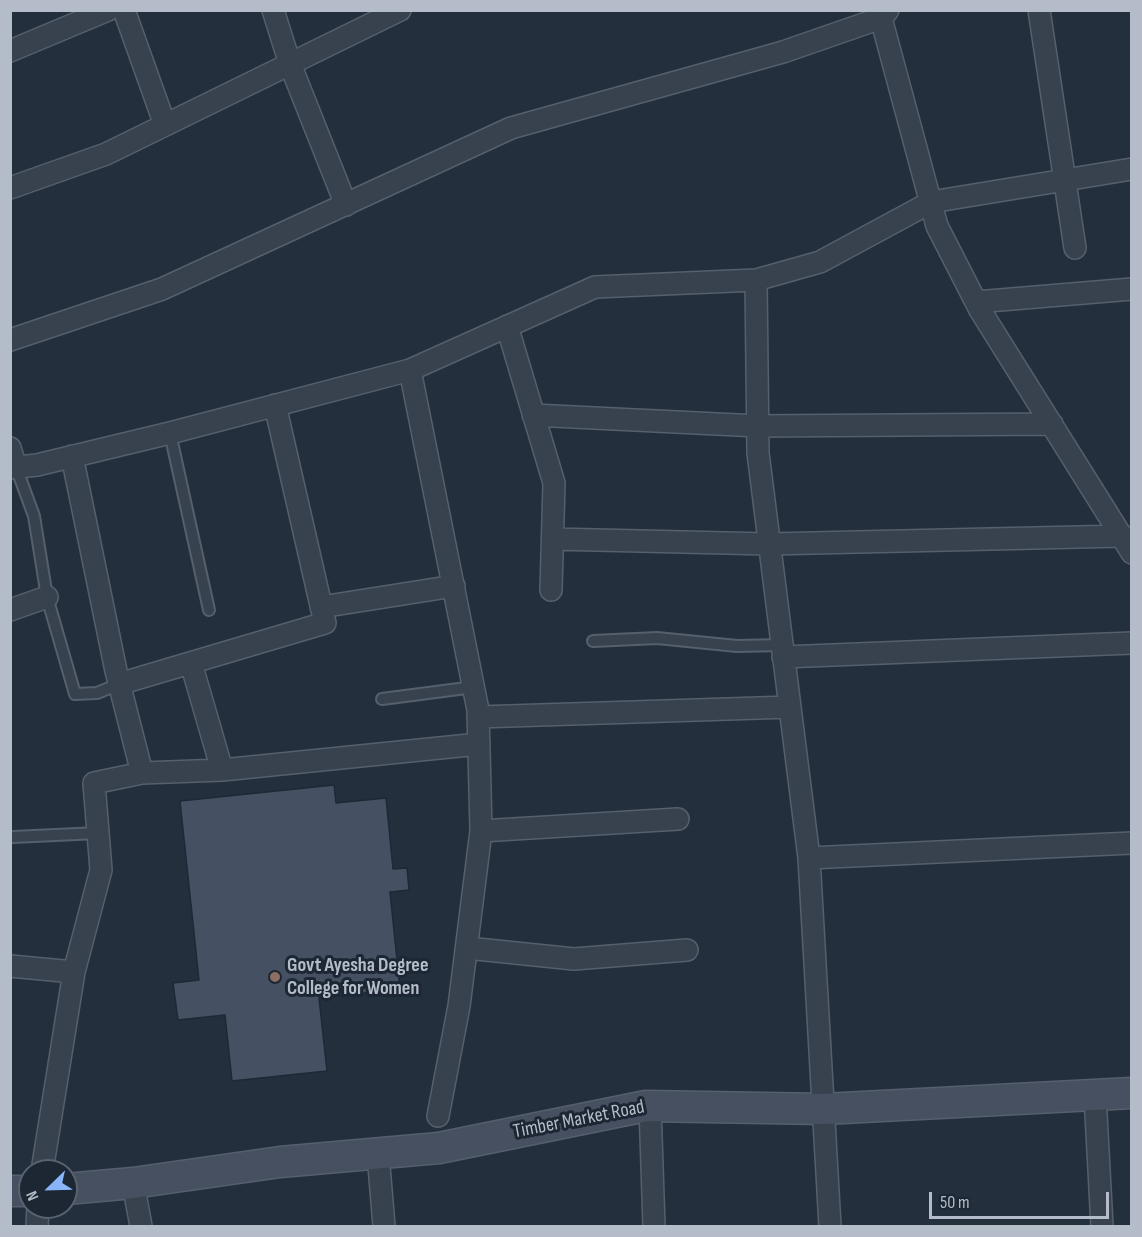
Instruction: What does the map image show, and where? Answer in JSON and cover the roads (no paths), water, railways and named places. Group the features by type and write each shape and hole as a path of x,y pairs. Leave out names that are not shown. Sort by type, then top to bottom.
{"street":[{"path":"10,51 108,10"},
{"path":"124,10 165,125"},
{"path":"273,10 290,64 346,205"},
{"path":"10,188 106,154 400,10"},
{"path":"1039,10 1075,248"},
{"path":"10,339 162,289 511,128 783,52 885,14 937,226 976,302 1127,544"},
{"path":"12,461 72,456 170,433 410,370 596,288 756,280 820,262 931,202 1131,169"},
{"path":"756,280 758,453 809,858 830,1227"},
{"path":"976,302 1131,289"},
{"path":"507,326 554,483 551,590"},
{"path":"410,370 474,687 478,717 481,831 459,1006 438,1116"},
{"path":"119,684 325,623 275,405"},
{"path":"533,415 758,426 1052,424"},
{"path":"72,456 119,684 142,773"},
{"path":"553,539 769,544 1127,544"},
{"path":"321,607 454,586"},
{"path":"10,610 47,597"},
{"path":"783,651 1131,643"},
{"path":"191,663 222,770"},
{"path":"478,717 790,708"},
{"path":"44,1159 74,972 101,870 94,783 142,773 222,770 479,744"},
{"path":"481,831 678,819"},
{"path":"809,858 1131,843"},
{"path":"467,948 574,959 687,950"},
{"path":"10,966 74,972"},
{"name":"Timber Market Road","path":"78,1188 133,1183 280,1162 439,1148 650,1106 824,1109 1131,1093"},
{"path":"1095,1095 1102,1227"},
{"path":"650,1106 654,1227"},
{"path":"378,1154 384,1227"},
{"path":"133,1183 141,1227"}],"lane":[{"path":"170,433 209,610"},
{"path":"12,461 33,516 47,597 75,694 97,693 119,684"},
{"path":"593,641 657,638 783,651"},
{"path":"382,699 474,687"},
{"path":"13,837 98,833"}],"place":[{"name":"Govt Ayesha Degree College for Women","path":"275,977"}]}
